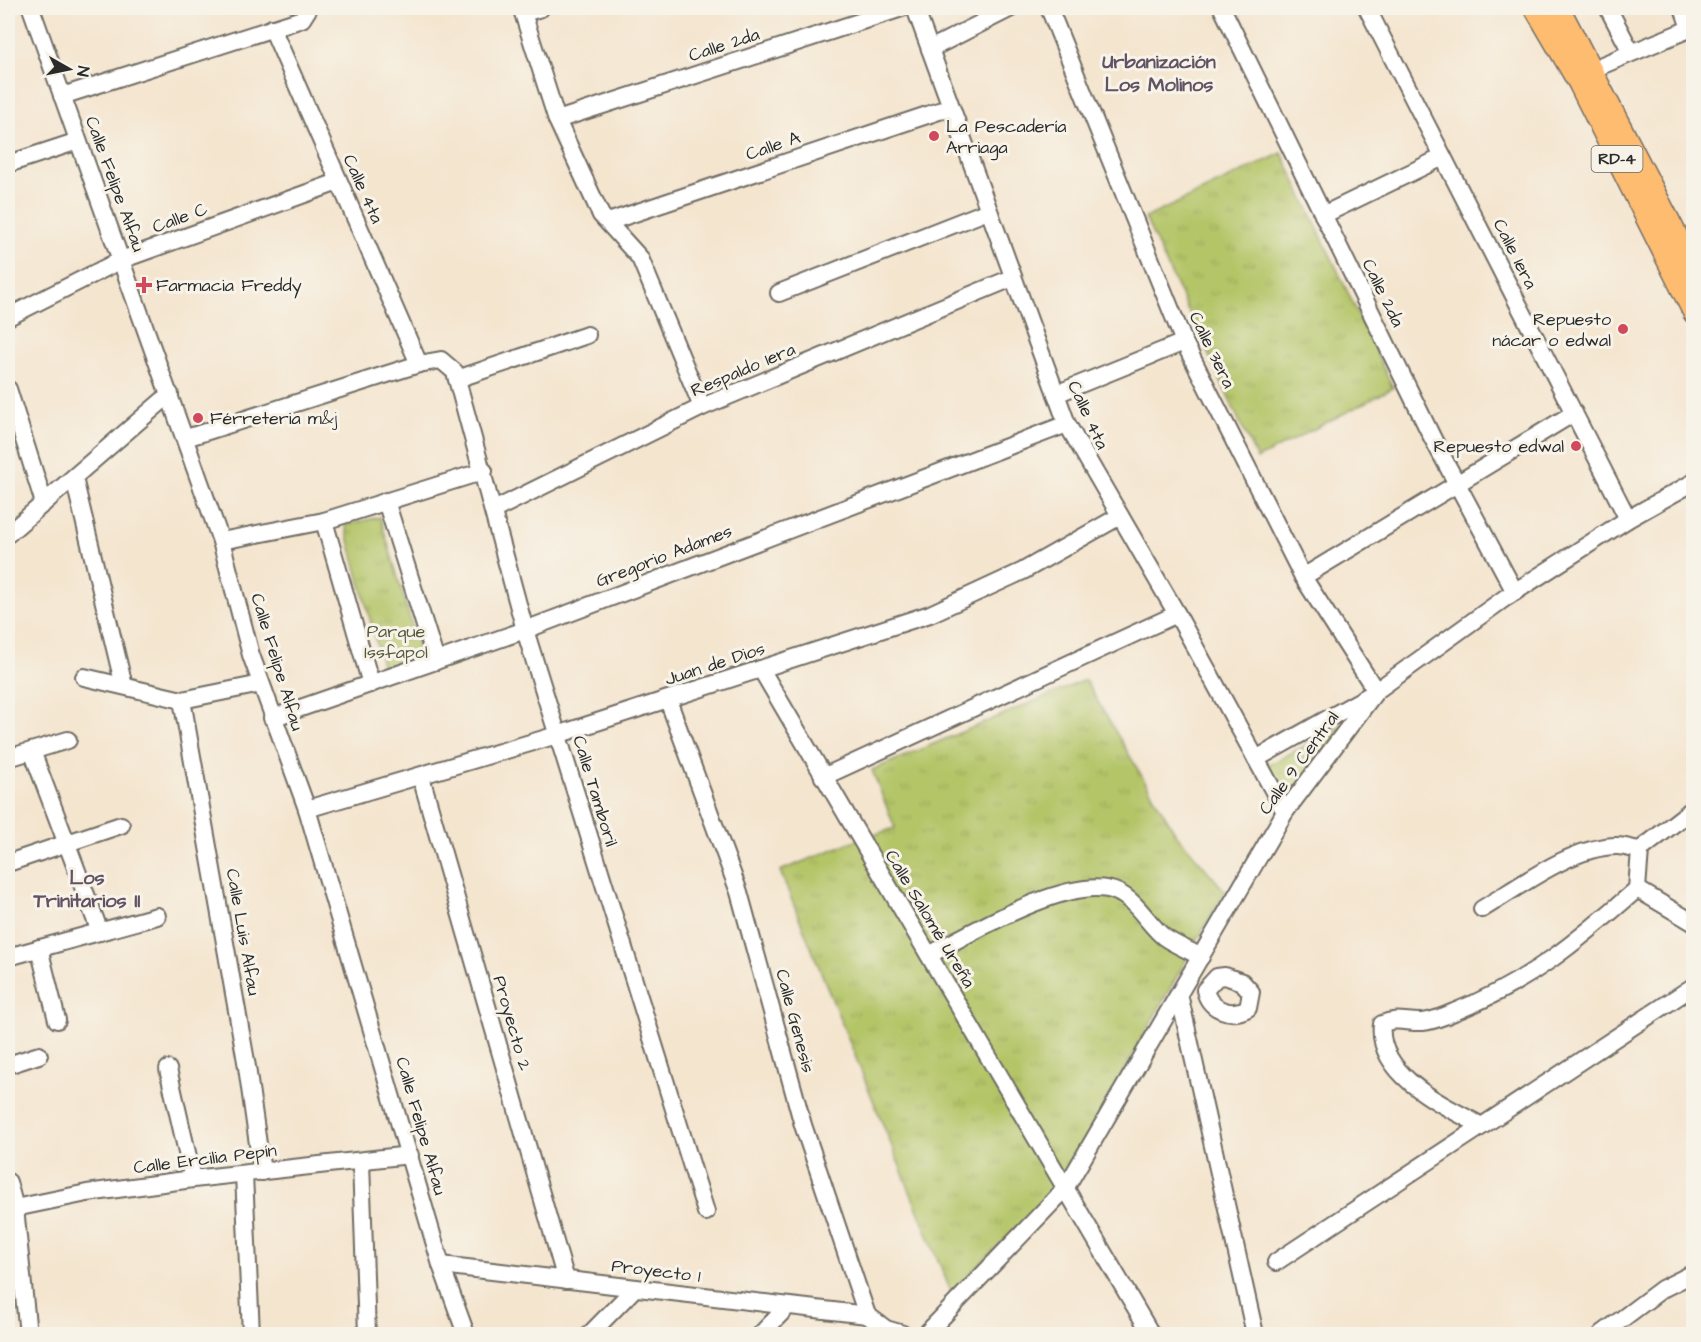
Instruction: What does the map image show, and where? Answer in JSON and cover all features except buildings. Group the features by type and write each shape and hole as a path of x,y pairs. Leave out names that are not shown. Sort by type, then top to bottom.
{"main road":[{"name":"RD-4","path":"1535,8 1583,73 1694,269"},
{"name":"RD-4","path":"1559,8 1583,73 1694,313"}],"street":[{"name":"Calle Felipe Alfau","path":"31,8 221,541 261,684 307,809 441,1265 466,1335"},
{"path":"62,96 302,19 309,8"},
{"path":"541,8 523,14 557,120 602,214 640,258 702,407"},
{"name":"Calle 2da","path":"557,120 902,8"},
{"name":"Calle 4ta","path":"915,8 1067,424 1177,614 1285,812"},
{"path":"930,49 1011,8"},
{"name":"Calle 3era","path":"1049,8 1184,342 1303,577 1376,692"},
{"name":"Calle 2da","path":"1222,8 1457,483 1515,592"},
{"name":"Calle 1era","path":"1367,8 1628,519"},
{"path":"1608,8 1631,52"},
{"path":"1583,73 1692,28 1683,8"},
{"name":"Calle 4ta","path":"272,28 419,364"},
{"name":"Calle A","path":"608,222 951,107"},
{"path":"8,164 78,141"},
{"path":"1323,214 1443,157"},
{"name":"Calle C","path":"8,317 121,260 338,182"},
{"path":"778,293 988,211"},
{"name":"Respaldo 1era","path":"494,510 702,407 1012,278"},
{"path":"186,438 419,364 441,360 455,372 457,379 587,335"},
{"path":"1056,394 1184,342"},
{"name":"Calle Tamboril","path":"457,379 484,471 525,630 706,1212"},
{"path":"8,389 44,503"},
{"path":"8,534 170,394"},
{"path":"1303,577 1574,413"},
{"name":"Gregorio Adames","path":"272,718 525,630 1067,424"},
{"path":"221,541 324,521 484,471"},
{"path":"74,478 124,686"},
{"name":"Calle 9 Central","path":"926,1335 1065,1189 1285,812 1376,692 1515,592 1628,519 1694,482"},
{"path":"386,501 436,661"},
{"name":"Juan de Dios","path":"307,809 557,735 930,614 1023,571 1120,516"},
{"path":"324,521 371,684"},
{"path":"823,777 1177,614"},
{"name":"Calle Salomé Ureña","path":"761,669 1151,1335"},
{"path":"84,676 182,700 261,684"},
{"path":"1256,759 1376,692"},
{"name":"Calle Luis Alfau","path":"182,700 247,1067 262,1172"},
{"name":"Calle Genesis","path":"668,700 740,892 803,1125 867,1315"},
{"path":"8,758 68,740"},
{"path":"32,751 100,932"},
{"name":"Proyecto 2","path":"421,777 566,1280"},
{"path":"1482,1126 1414,1087 1384,1050 1381,1035 1382,1024 1400,1019 1423,1022 1453,1012 1502,990 1550,963 1637,889 1640,850 1694,808"},
{"path":"8,863 121,825"},
{"path":"1482,909 1555,866 1588,851 1617,846 1640,850"},
{"path":"928,955 990,922 1055,895 1089,889 1117,892 1165,937 1201,957"},
{"path":"1637,889 1694,923"},
{"path":"8,957 157,916"},
{"path":"39,948 57,1020"},
{"path":"1276,1262 1694,986"},
{"path":"1205,990 1183,987 1255,1335"},
{"path":"8,1065 39,1055"},
{"path":"168,1069 193,1179"},
{"name":"Calle Ercilia Pepín","path":"11,1211 87,1193 410,1155"},
{"path":"361,1162 367,1335"},
{"path":"244,1174 251,1335"},
{"path":"8,1182 28,1335"},
{"name":"Proyecto 1","path":"441,1265 867,1315"},
{"path":"1602,1335 1662,1289 1694,1273"},
{"path":"590,1335 635,1288"},
{"path":"761,1335 788,1306"},
{"path":"867,1315 886,1329 903,1335"}],"green space":[{"path":"1282,153 1393,388 1257,459 1145,218"},
{"name":"Parque Issfapol","path":"380,517 421,656 384,672 345,525"},
{"path":"1085,680 1176,834 1225,891 1058,1188 951,1292 780,871 851,842 895,828 872,770"},
{"path":"1345,724 1286,801 1265,767"}],"place":[{"name":"La Pescadería Arriaga","path":"934,136"},
{"name":"Farmacia Freddy","path":"144,285"},
{"name":"Repuesto nácar o edwal","path":"1623,329"},
{"name":"Férreteria m&j","path":"198,418"},
{"name":"Repuesto edwal","path":"1576,446"}],"district":[{"name":"Urbanización Los Molinos","path":"1159,74"},
{"name":"Los Trinitarios II","path":"87,890"}]}
